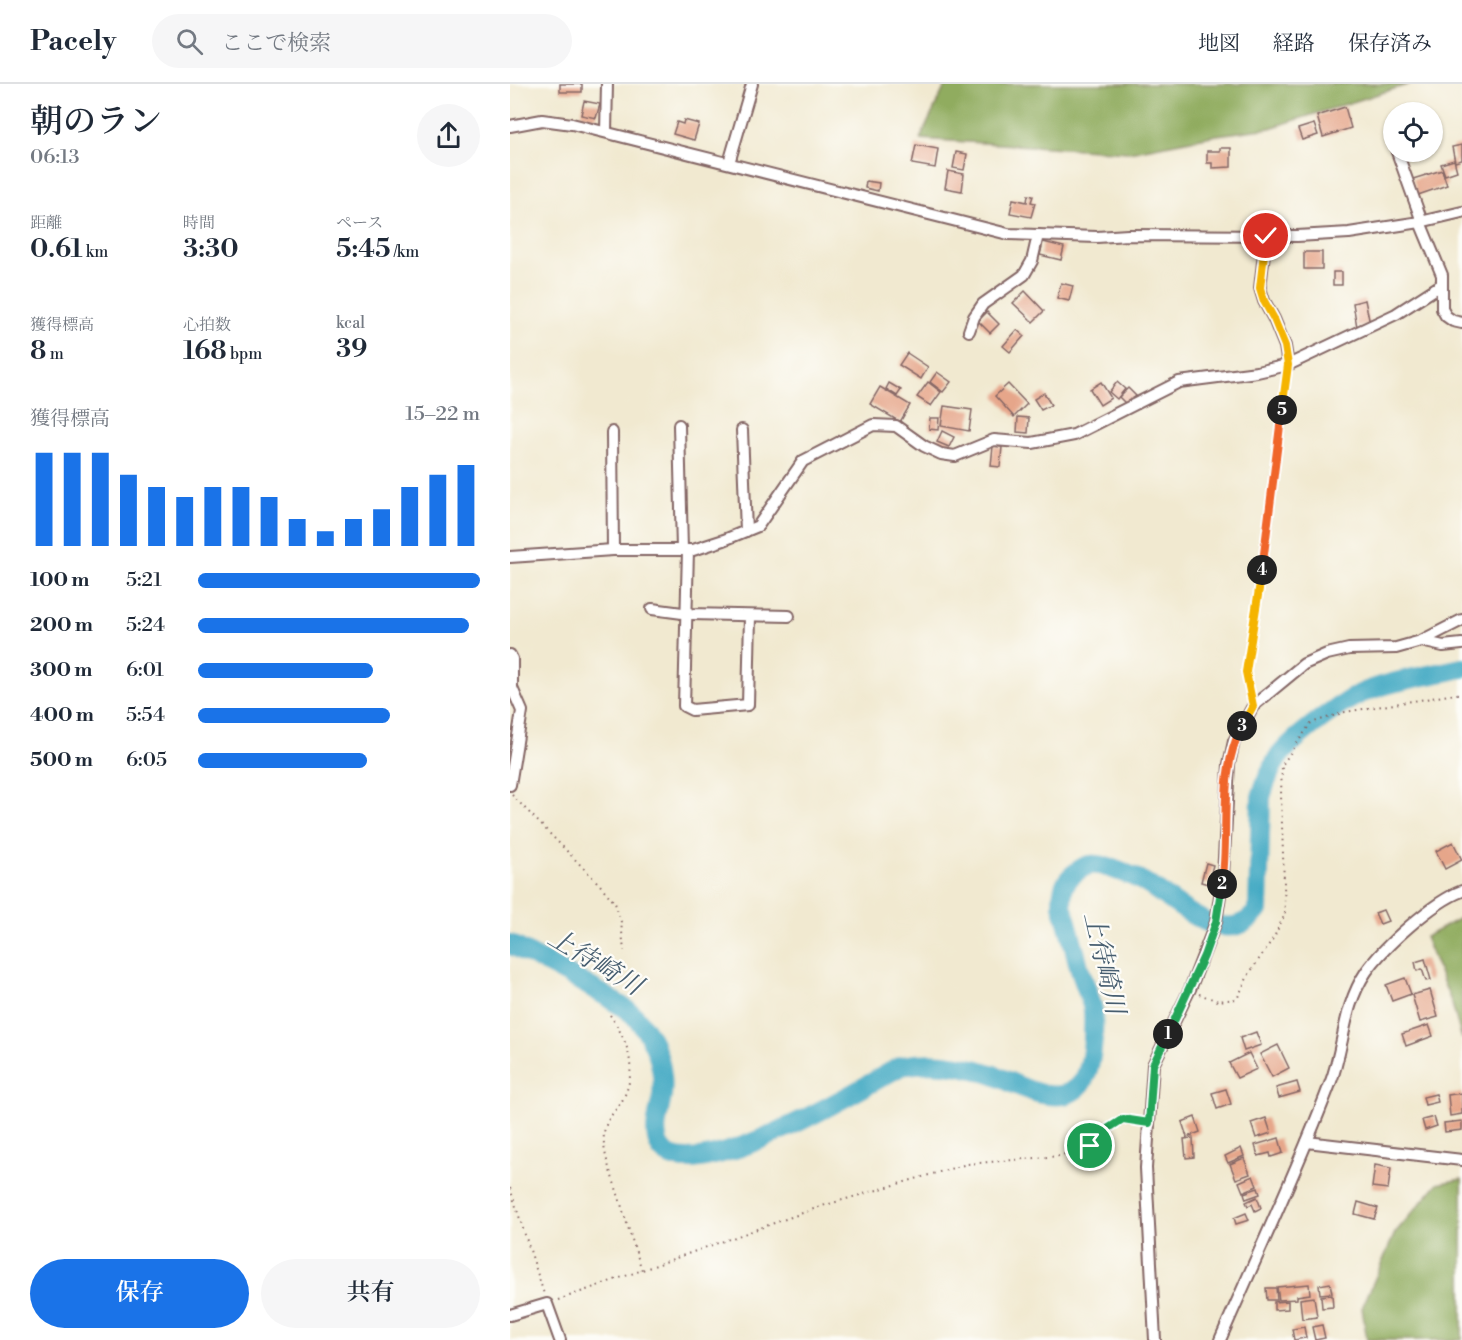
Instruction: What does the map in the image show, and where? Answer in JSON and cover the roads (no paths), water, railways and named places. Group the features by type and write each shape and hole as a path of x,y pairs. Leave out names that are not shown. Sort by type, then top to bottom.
{"street":[{"path":"606,132 607,84"},
{"path":"729,163 752,84"},
{"path":"510,126 542,120 606,132 1008,234 1097,237 1128,234 1266,236 1349,233 1420,222 1462,212"},
{"path":"1401,162 1420,222 1442,274 1442,309 1453,321 1462,323"},
{"path":"969,331 974,317 983,304 1024,275 1032,261 1038,235"},
{"path":"1266,236 1260,288 1285,346 1288,365"},
{"path":"510,556 613,550 685,550 704,547 758,526 803,461 873,425 896,426 924,446 941,454 956,456 994,440 1032,443 1074,435 1179,382 1257,372 1288,365 1396,314 1441,285"},
{"path":"679,425 685,550 684,706 692,710 748,705 750,616"},
{"path":"742,430 746,531"},
{"path":"612,432 613,550"},
{"path":"652,609 686,613 789,616"},
{"path":"1155,1340 1146,1168 1153,1065 1190,989 1216,922 1223,876 1229,764 1234,741 1253,706 1304,664 1327,654 1349,649 1396,648 1421,641 1462,620"},
{"path":"1421,641 1443,646 1462,644"},
{"path":"510,655 512,688 522,711 510,785"},
{"path":"1220,1340 1307,1142 1338,1062 1348,1006 1366,972 1398,936 1448,896 1462,891"},
{"path":"1307,1142 1462,1161"},
{"path":"510,1315 548,1304 560,1340"}],"waterway":[{"name":"上待崎川","path":"510,944 597,991 635,1016 650,1037 658,1055 662,1075 662,1096 656,1127 657,1139 659,1145 675,1158 703,1158 738,1148 817,1113 901,1066 924,1063 958,1065 991,1074 1042,1094 1056,1096 1067,1094 1076,1089 1087,1073 1092,1050 1093,1020 1092,1004 1062,905 1064,887 1071,876 1089,865 1102,866 1139,879 1202,920 1217,925 1232,926 1245,922 1258,910 1261,797 1280,755 1317,721 1360,694 1397,682 1462,668"}]}
